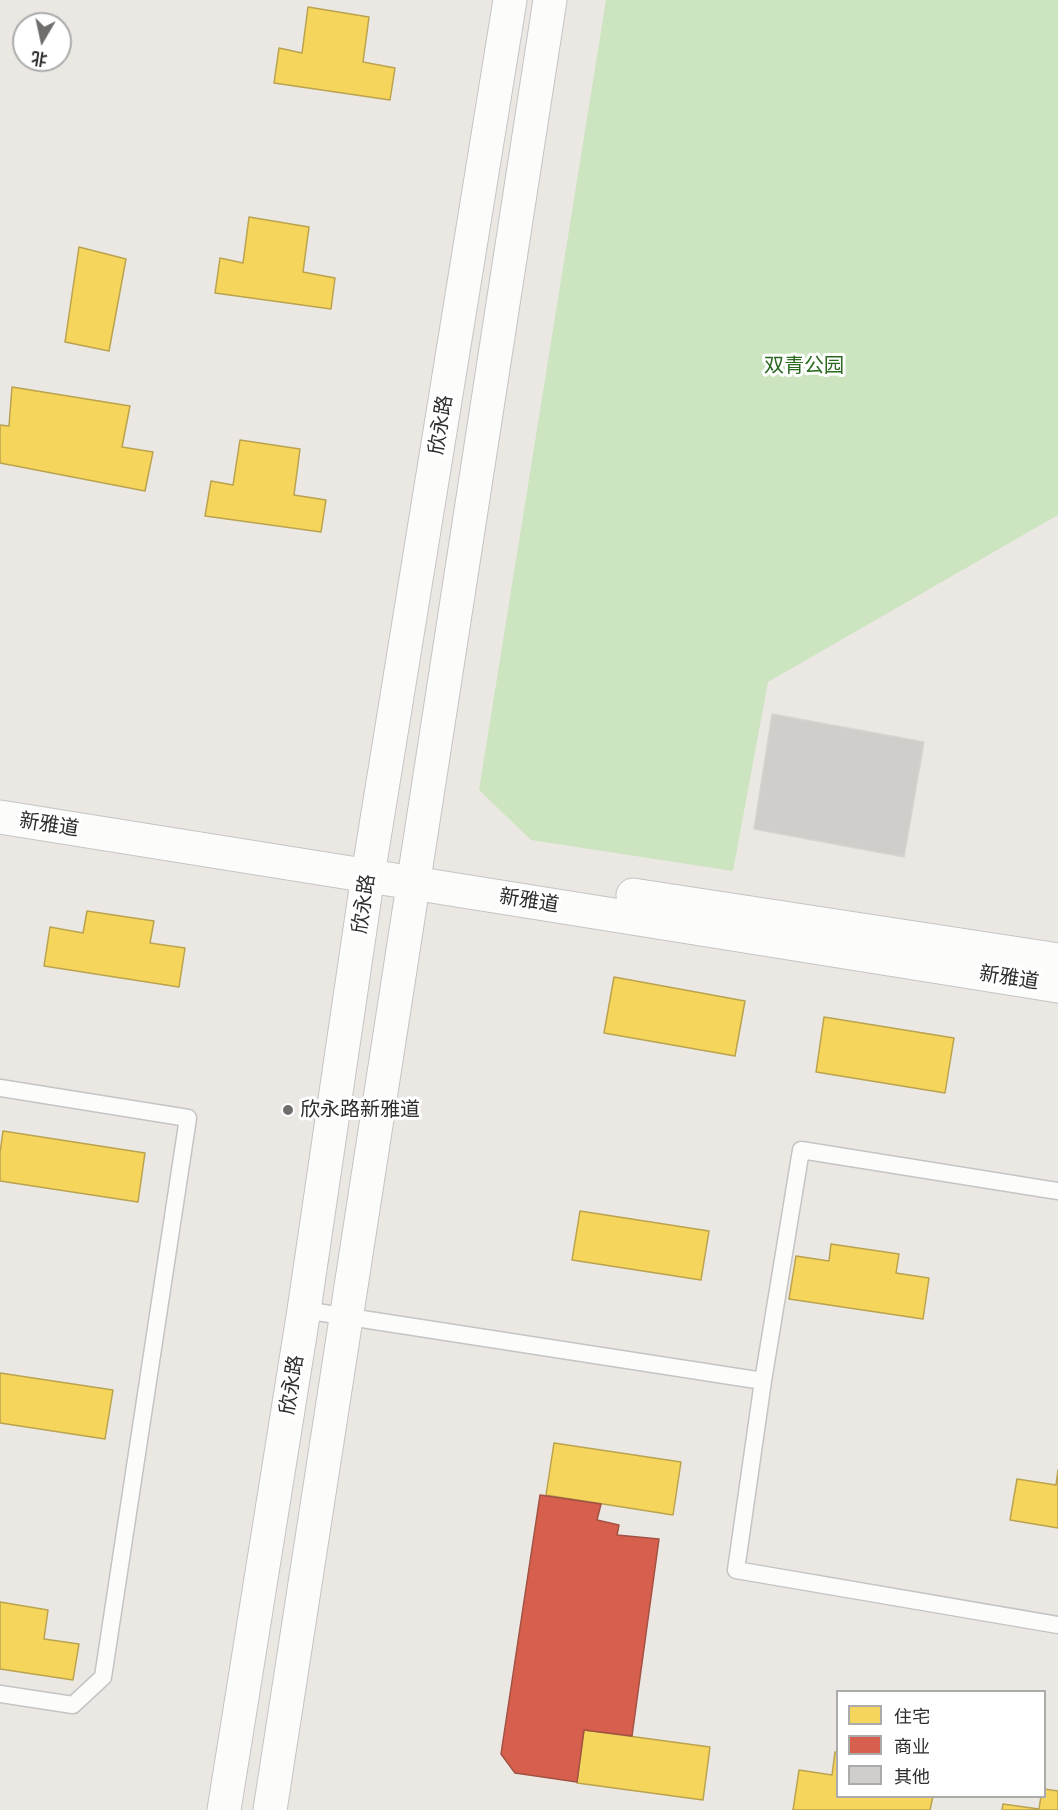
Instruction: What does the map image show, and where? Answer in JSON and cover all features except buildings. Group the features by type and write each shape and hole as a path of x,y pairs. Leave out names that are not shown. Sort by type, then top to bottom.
{"street":[{"name":"欣永路","path":"225,1810 304,1310 370,865 510,0"},
{"path":"270,1810 550,0"},
{"name":"新雅道","path":"0,796 370,865"},
{"name":"新雅道","path":"0,817 370,865 1058,960"},
{"name":"新雅道","path":"416,872 1058,986"}],"lane":[{"path":"0,1088 188,1118 103,1677 73,1706 0,1694"},
{"path":"1058,1191 801,1150 763,1381 736,1570 1058,1625"},
{"path":"304,1310 763,1381"}],"green space":[{"name":"双青公园","path":"606,0 1058,0 1058,515 768,682 733,871 531,840 479,790"}],"place":[{"name":"欣永路新雅道","path":"288,1110"}]}
